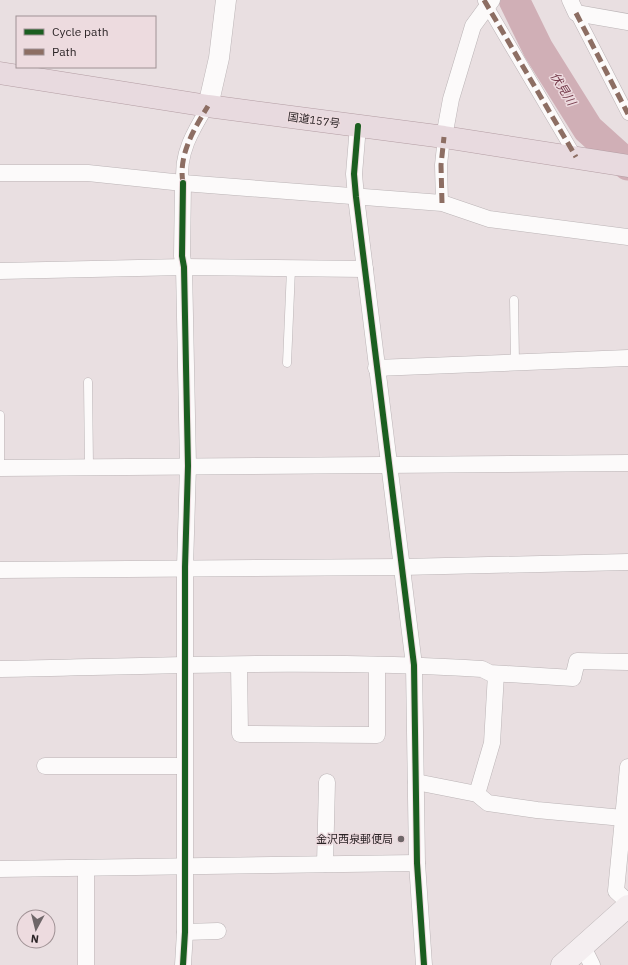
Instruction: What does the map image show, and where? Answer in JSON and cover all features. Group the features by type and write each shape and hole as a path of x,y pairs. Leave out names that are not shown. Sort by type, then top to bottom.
{"highway":[{"name":"国道157号","path":"0,73 208,106 444,137 628,166"}],"main road":[{"path":"562,965 588,956 628,906"}],"street":[{"path":"183,965 185,932 185,567 188,466 184,267 182,256 182,177 184,155 191,133 208,106 219,58 226,0"},
{"path":"442,204 441,164 451,99 473,26 488,2 576,157"},
{"path":"573,6 628,22"},
{"path":"573,6 628,114"},
{"path":"358,126 354,174 356,197 414,665 417,863 424,965"},
{"path":"0,173 88,173 182,177 356,197 442,204 489,219 628,237"},
{"path":"0,270 184,267 365,269"},
{"path":"376,368 628,358"},
{"path":"0,468 89,466 628,463"},
{"path":"0,570 185,567 402,567 628,562"},
{"path":"0,669 186,665 414,665 482,669 490,674 573,678 577,661 628,662"},
{"path":"240,665 240,734 377,735 378,665"},
{"path":"477,794 492,743 496,674"},
{"path":"45,766 184,766"},
{"path":"628,767 616,891 628,902"},
{"path":"325,864 327,782"},
{"path":"416,782 477,794 488,802 538,810 623,818"},
{"path":"0,869 417,863"},
{"path":"86,868 86,965"},
{"path":"185,932 218,931"}],"lane":[{"path":"287,363 291,269"},
{"path":"514,300 515,362"},
{"path":"88,382 89,466"},
{"path":"0,415 0,468"}],"waterway":[{"name":"伏見川","path":"514,0 538,49 588,129 628,165"}],"marked path":[{"path":"484,0 576,157"},
{"path":"576,13 628,114"},
{"path":"183,183 182,173 185,152 197,124 208,106"},
{"path":"442,203 441,165 444,137"}],"cycle path":[{"path":"358,126 354,174 356,197 414,665 417,863 424,965"},
{"path":"183,183 182,256 184,267 188,466 185,567 185,932 183,965"}],"place":[{"name":"金沢西泉郵便局","path":"401,839"}]}
